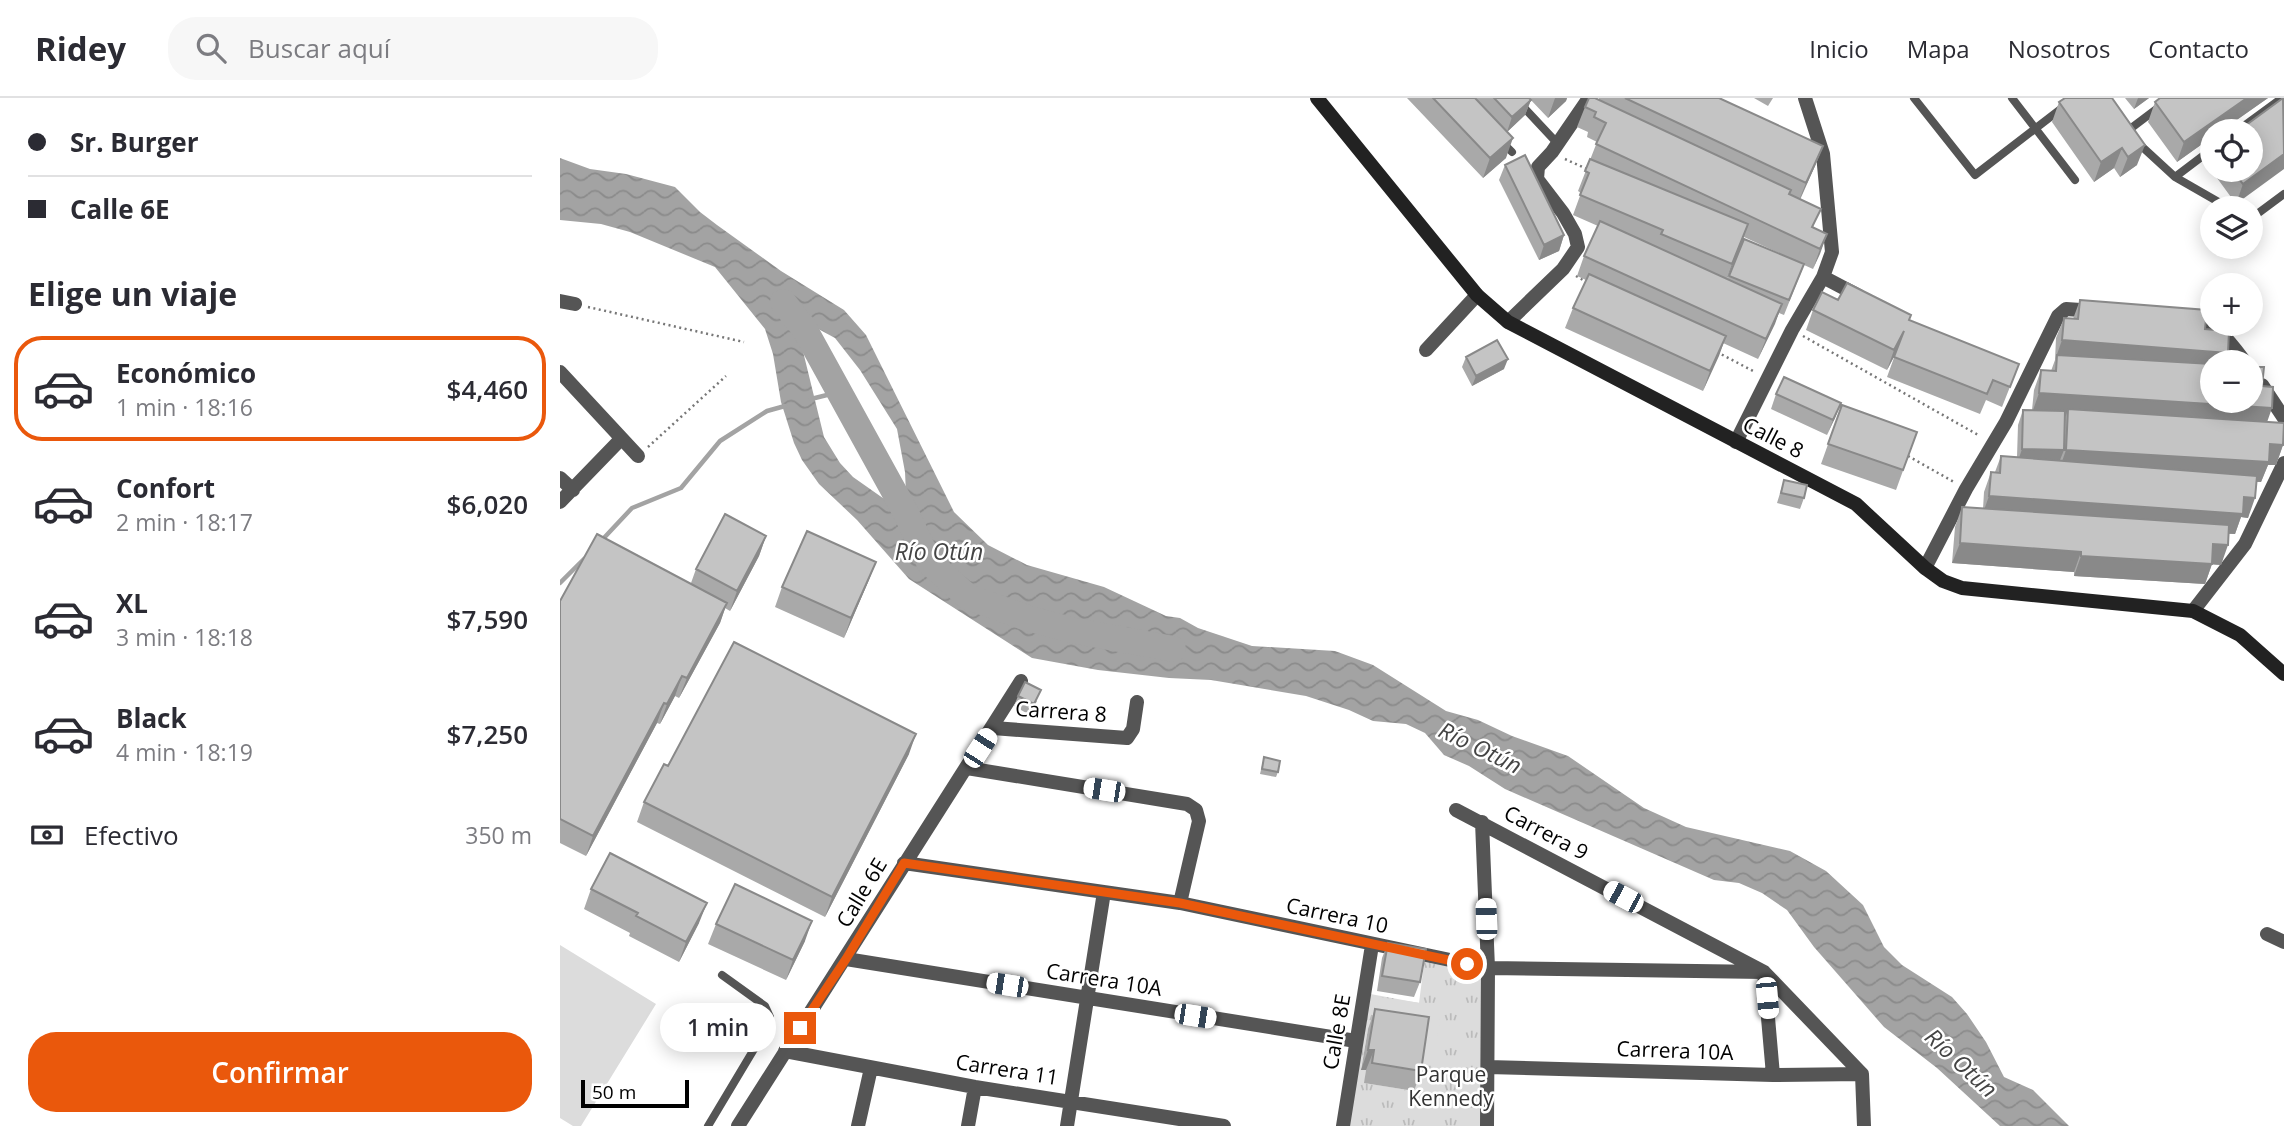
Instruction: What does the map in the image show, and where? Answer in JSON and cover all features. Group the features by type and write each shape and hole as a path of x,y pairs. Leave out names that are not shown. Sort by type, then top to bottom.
{"street":[{"name":"Calle 8","path":"1317,98 1477,295 1508,322 1856,504 1885,528 1925,568 1943,581 1962,588 2193,611 2240,635 2284,674"},
{"path":"1508,322 1563,269 1578,247 1575,234 1563,213 1537,179 1538,167 1555,148 1589,98"},
{"path":"1736,442 1792,330 1823,276 1832,252 1817,151 1805,98"},
{"path":"1823,276 1870,302"},
{"path":"1426,350 1477,295"},
{"path":"1925,568 1966,489 2006,422 2017,383 2058,316 2066,309 2105,312"},
{"path":"2170,317 2196,318 2224,334 2236,350"},
{"path":"560,372 638,456"},
{"path":"2263,388 2284,418"},
{"path":"560,502 621,439"},
{"path":"2193,611 2245,544 2284,463"},
{"path":"560,478 573,490"},
{"name":"Calle 6E","path":"738,1126 1021,681"},
{"name":"Carrera 8","path":"993,728 1127,738 1133,729 1137,702"},
{"path":"967,768 1187,804 1196,810 1199,821 1180,903"},
{"name":"Carrera 9","path":"1457,810 1764,972 1862,1074"},
{"path":"1482,822 1488,968 1487,1126"},
{"name":"Carrera 10","path":"904,863 1180,903 1488,968 1764,972"},
{"path":"1067,1126 1104,892"},
{"path":"2267,934 2284,942"},
{"name":"Calle 8E","path":"1343,1126 1372,945"},
{"name":"Carrera 10A","path":"846,959 1356,1041"},
{"path":"1764,972 1773,1075"},
{"name":"Carrera 11","path":"785,1051 1168,1122 1224,1126"},
{"name":"Carrera 10A","path":"1488,1067 1773,1075 1862,1074"},
{"path":"858,1126 871,1068"},
{"path":"1862,1074 1864,1126"},
{"path":"968,1126 975,1087"}],"lane":[{"path":"1515,98 1555,148"},
{"path":"1914,98 1975,175 2075,98"},
{"path":"2011,98 2076,180"},
{"path":"2126,132 2171,98"},
{"path":"2253,119 2282,98"},
{"path":"2119,124 2175,177 2208,196"},
{"path":"1496,134 1512,152"},
{"path":"2175,177 2200,158"},
{"path":"2263,210 2284,194"},
{"path":"708,1126 766,1029 770,1017 765,1006 722,975"}],"path":[{"path":"1555,148 1589,170"},
{"path":"567,303 744,342"},
{"path":"638,456 726,376"}],"green space":[{"path":"560,945 656,1004 581,1126 573,1126 560,1118"},
{"name":"Parque Kennedy","path":"1425,956 1488,968 1487,1126 1343,1126 1365,993 1419,1003","holes":["1368,1029 1414,1091 1365,1083 1366,1070 1361,1069"]},
{"path":"1379,997 1442,1006 1437,1039 1374,1030"}],"water":[{"name":"Río Otún","path":"560,158 590,169 626,174 675,187 717,225 781,271 844,310 866,335 954,512 988,545 1027,565 1104,587 1166,616 1180,618 1198,628 1252,646 1335,651 1373,665 1446,711 1478,720 1512,736 1568,756 1644,808 1686,827 1790,851 1826,871 1863,905 1884,947 1902,965 1952,997 1967,1014 1986,1042 2004,1077 2033,1090 2069,1126 2000,1126 1937,1068 1884,1027 1814,947 1787,910 1762,893 1739,883 1714,880 1505,789 1469,766 1444,755 1425,733 1406,724 1373,721 1306,696 1211,680 1098,670 1032,658 909,579 857,520 819,484 794,443 781,402 773,354 765,329 715,267 630,232 601,224 560,220","holes":["811,325 835,338 860,370 897,429 905,472 907,515 853,477 840,463 824,437 798,331","969,596 1088,623 1131,636 1140,645 1132,651 1050,636 1002,620 969,600"]}],"building":[{"path":"1433,98 1475,98 1513,138 1490,158"},
{"path":"1494,98 1529,98 1531,100 1512,117"},
{"path":"1589,98 1595,98 1791,190 1789,194 1821,209 1812,227 1827,234 1820,249 1596,144 1606,123 1594,117 1596,112 1585,107"},
{"path":"1625,98 1719,98 1823,146 1806,183"},
{"path":"2065,98 2112,98 2145,145 2128,157 2122,148 2101,162 2059,102"},
{"path":"2160,98 2247,98 2217,119 2200,119 2200,131 2184,142 2155,102"},
{"path":"2283,98 2284,154 2263,169 2263,119 2254,119"},
{"path":"1525,155 1564,235 1544,245 1505,165"},
{"path":"1590,159 1748,224 1732,264 1661,234 1663,230 1580,195 1589,173 1585,171"},
{"path":"1600,221 1782,304 1766,339 1584,256"},
{"path":"1744,239 1804,264 1789,300 1729,276"},
{"path":"1589,274 1726,336 1710,371 1573,308"},
{"path":"1847,283 1911,315 1909,320 2019,364 2010,387 1993,380 1987,394 1894,357 1904,331 1894,350 1813,310 1822,292 1838,300"},
{"path":"2080,300 2200,309 2200,336 2229,336 2228,350 2200,351 2062,340 2064,318 2078,319"},
{"path":"1497,340 1508,359 1476,376 1466,357"},
{"path":"2057,355 2200,363 2200,403 2039,393 2041,370 2056,371"},
{"path":"1784,377 1841,403 1833,420 1776,394"},
{"path":"2263,386 2273,387 2272,408 2263,407"},
{"path":"1842,405 1917,432 1903,470 1828,444"},
{"path":"2068,409 2284,423 2283,445 2270,444 2269,462 2066,450"},
{"path":"2023,410 2065,411 2064,450 2022,449"},
{"path":"2001,456 2257,476 2255,498 2244,497 2243,514 1989,496 1991,472 2000,473"},
{"path":"1784,480 1807,485 1804,498 1781,493"},
{"path":"1962,507 2229,525 2228,545 2213,544 2212,564 2081,556 2081,552 1960,543"},
{"path":"725,514 766,536 737,591 696,569"},
{"path":"807,531 876,562 851,618 782,587"},
{"path":"597,534 727,603 687,678 682,676 667,704 664,703 593,836 560,819 560,601"},
{"path":"734,642 916,734 832,897 644,802 664,764 668,766"},
{"path":"1025,682 1041,690 1034,704 1018,696"},
{"path":"1264,757 1280,761 1278,772 1262,769"},
{"path":"610,853 707,903 686,942 591,889"},
{"path":"735,884 812,921 793,960 716,924"},
{"path":"1388,943 1426,949 1420,982 1382,976"},
{"path":"1375,1009 1429,1017 1421,1071 1372,1063 1374,1050 1368,1050"}],"waterway":[{"name":"Río Otún","path":"783,302 804,328 907,515 929,562 968,597 1071,630 1173,649"},
{"path":"811,399 839,392"},
{"path":"602,540 632,508 681,488 720,441 767,411 785,406"},
{"path":"560,583 584,559"}],"route":[{"path":"800,1028 846,959 904,863 1180,903 1467,964"}]}
